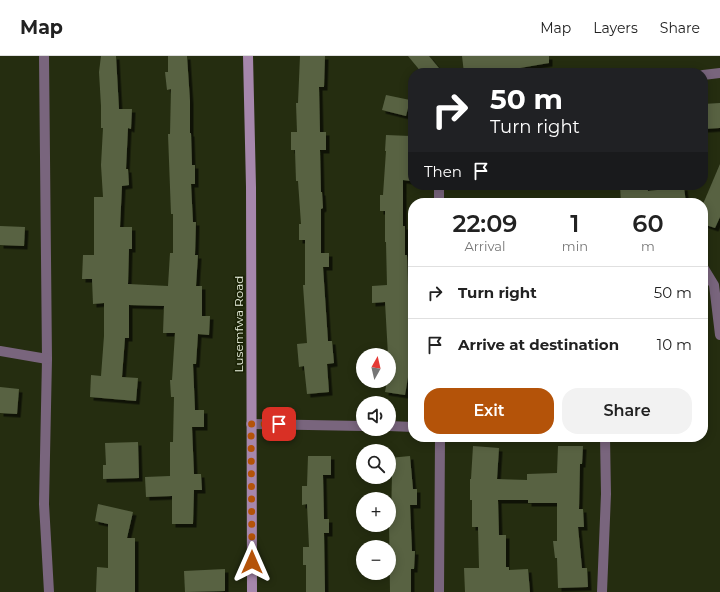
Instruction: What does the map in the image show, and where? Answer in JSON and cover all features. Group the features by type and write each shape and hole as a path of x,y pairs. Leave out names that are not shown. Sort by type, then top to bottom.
{"street":[{"path":"44,56 47,359 44,504 48,592"},
{"name":"Lusemfwa Road","path":"248,56 251,187 252,592"},
{"path":"708,74 720,73"},
{"path":"708,275 714,285 720,335"},
{"path":"0,350 47,359"},
{"path":"251,424 356,426"},
{"path":"396,426 408,427"},
{"path":"440,442 440,592"},
{"path":"602,592 606,494 605,442"}],"building":[{"path":"101,56 116,56 119,109 132,109 131,129 128,128 126,169 128,169 129,185 122,186 120,227 132,227 132,249 129,249 128,284 168,286 170,253 173,253 173,214 171,214 168,134 170,134 171,89 167,90 165,72 168,72 168,56 187,56 192,165 195,165 195,184 191,184 193,222 196,222 195,255 198,255 196,286 202,286 202,316 210,316 209,335 198,334 196,364 193,364 195,410 204,410 204,427 192,427 194,474 201,474 202,490 194,490 193,524 172,524 172,496 146,497 145,477 170,476 170,442 173,442 174,397 171,397 170,380 172,380 175,333 163,333 164,306 129,305 129,338 125,338 122,377 138,378 136,401 90,397 91,375 101,376 104,336 104,303 93,304 92,279 82,279 83,255 94,255 94,197 103,197 101,165 103,128 101,128 99,72"},
{"path":"300,56 325,56 324,87 319,87 320,132 326,132 326,150 320,150 323,208 321,209 321,253 329,253 329,267 323,267 328,341 332,341 334,363 327,364 329,392 307,394 304,366 299,367 297,344 307,343 303,285 305,285 305,240 299,240 299,224 301,224 298,181 296,181 295,150 291,150 291,132 297,132 296,103 298,103"},
{"path":"408,56 429,56 439,68 418,68"},
{"path":"462,56 549,56 549,63 520,68 463,68"},
{"path":"386,95 408,100 406,116 382,110"},
{"path":"720,103 720,128 708,129 708,104"},
{"path":"386,135 408,136 408,181 403,180 403,226 405,226 405,255 407,255 408,285 408,377 405,395 385,392 386,388 396,388 396,348 388,348 385,302 372,303 372,286 387,285 385,211 380,211 380,195 383,195"},
{"path":"720,164 720,217 715,228 708,226 708,198 706,198"},
{"path":"620,190 684,190 685,198 621,198"},
{"path":"0,226 25,227 24,246 0,245"},
{"path":"0,387 19,389 17,414 0,413"},
{"path":"138,442 139,478 103,479 103,465 106,465 105,443"},
{"path":"473,446 499,448 497,479 527,480 527,474 557,473 558,446 583,446 582,464 580,464 579,509 583,509 584,527 578,527 582,568 587,568 588,587 558,588 557,558 555,558 553,541 557,541 557,503 528,503 528,500 498,500 499,535 506,535 506,567 509,567 509,570 528,569 530,592 465,592 464,568 479,568 478,527 472,527 472,500 470,500"},
{"path":"308,456 331,456 331,475 323,475 324,519 329,519 329,533 324,533 325,592 306,592 306,565 303,565 303,547 309,547 307,504 302,505 302,486 307,486"},
{"path":"410,456 413,489 417,489 417,505 410,505 412,551 415,551 414,569 411,569 411,592 390,592 390,580 396,580 396,540 389,540 389,532 396,532 396,492 392,492 392,484 396,484 396,457"},
{"path":"98,504 133,512 127,538 135,538 135,592 96,592 97,567 108,568 108,524 95,521"},
{"path":"225,569 225,591 185,592 184,571"}],"route":[{"path":"252,562 251,424 279,424"}]}
